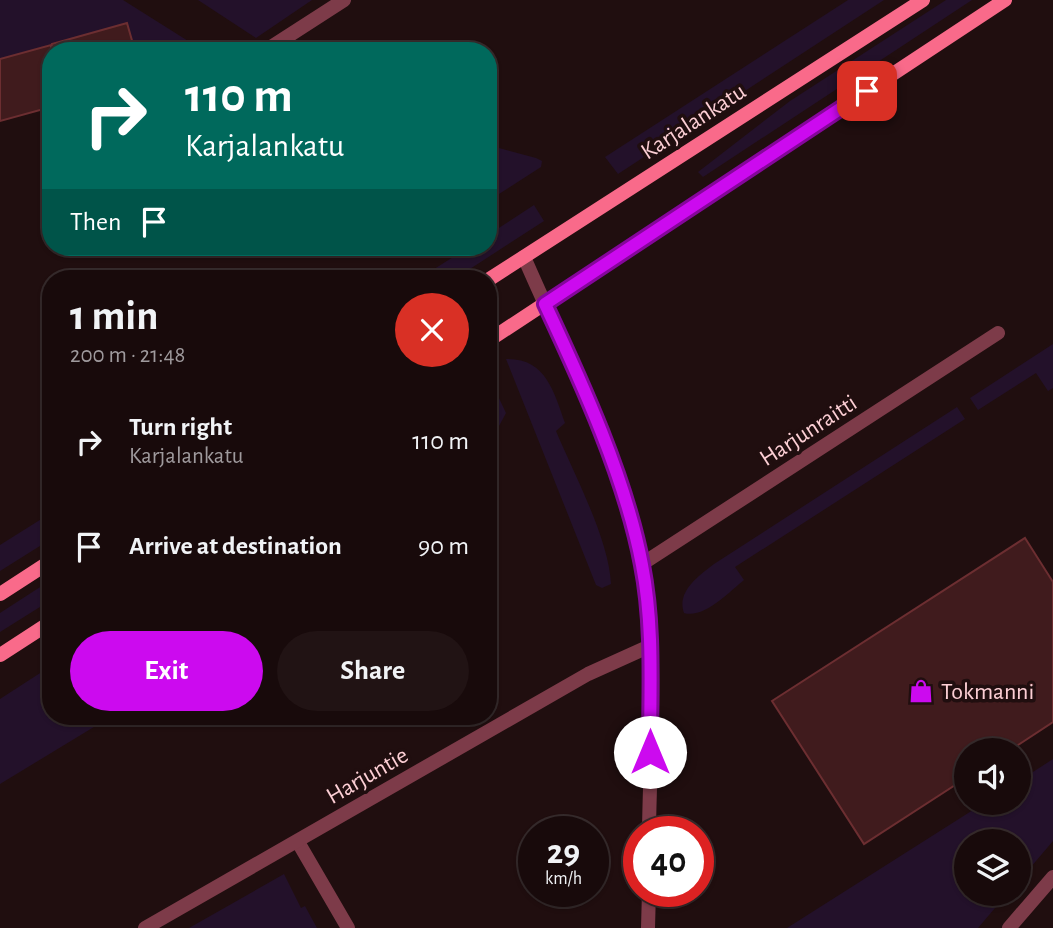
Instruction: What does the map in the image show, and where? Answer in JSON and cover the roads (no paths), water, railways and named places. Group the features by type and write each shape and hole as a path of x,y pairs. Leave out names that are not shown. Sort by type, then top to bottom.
{"main road":[{"name":"Karjalankatu","path":"497,274 923,0"},
{"path":"497,335 1005,0"},
{"path":"0,594 42,567"},
{"path":"0,655 42,628"}],"street":[{"path":"279,42 344,0"},
{"path":"524,257 609,456 629,514 642,564 650,646 649,816"},
{"name":"Harjunraitti","path":"642,564 998,333"},
{"name":"Harjuntie","path":"145,928 598,668 650,646"},
{"path":"298,842 348,928"},
{"path":"1009,928 1053,877"},
{"path":"649,907 649,928"}],"place":[{"name":"Tokmanni","path":"921,691"}]}
